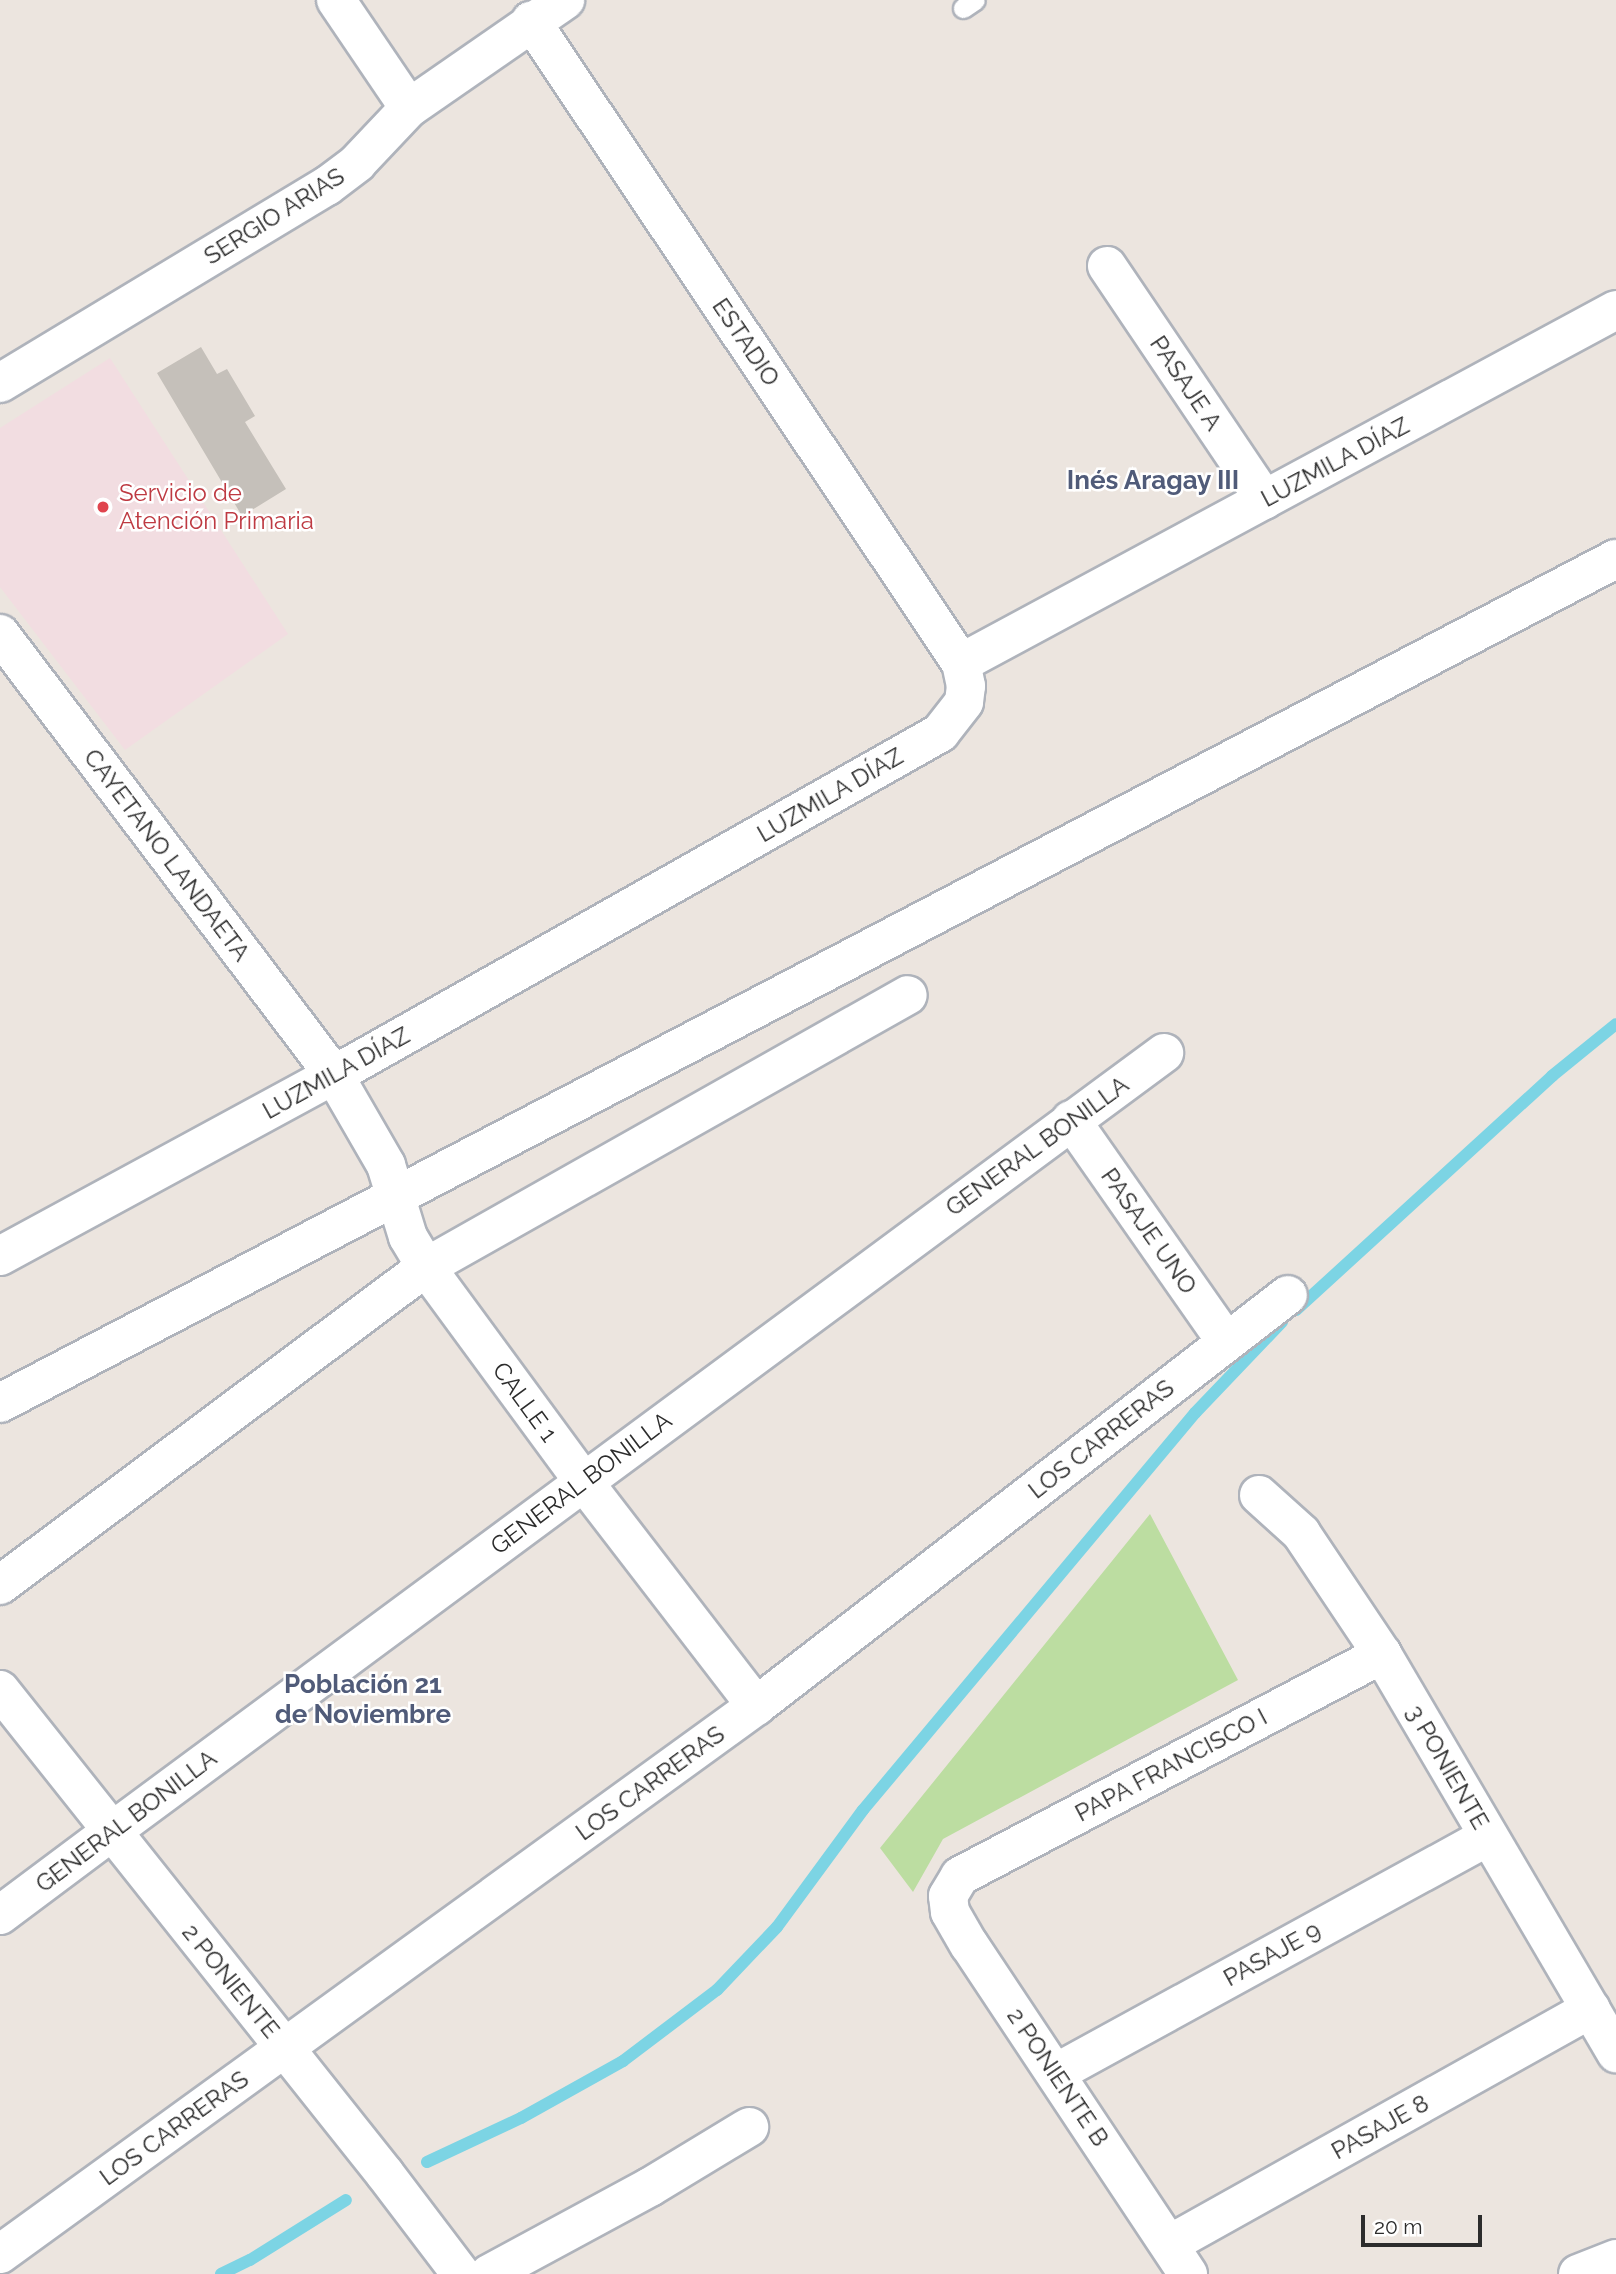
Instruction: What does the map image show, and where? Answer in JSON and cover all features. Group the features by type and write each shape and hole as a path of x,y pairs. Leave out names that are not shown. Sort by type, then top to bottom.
{"street":[{"path":"336,0 410,108"},
{"name":"SERGIO ARIAS","path":"0,383 327,186 357,163 410,108 531,21 565,0"},
{"name":"ESTADIO","path":"531,21 961,663"},
{"name":"PASAJE A","path":"1107,266 1265,500"},
{"name":"LUZMILA DÍAZ","path":"0,1256 334,1075 940,733 964,702 966,686 961,663 1616,310"},
{"path":"0,1403 1616,559"},
{"name":"CAYETANO LANDAETA","path":"0,634 334,1075"},
{"path":"0,1585 426,1267 908,995"},
{"name":"GENERAL BONILLA","path":"0,1915 1071,1120 1164,1054"},
{"name":"CALLE 1","path":"334,1075 386,1165 408,1237 426,1267 583,1481 756,1706"},
{"name":"PASAJE UNO","path":"1071,1120 1226,1341"},
{"name":"LOS CARRERAS","path":"0,2254 756,1706 1288,1295"},
{"name":"3 PONIENTE","path":"1259,1495 1301,1533 1382,1654 1616,2053"},
{"name":"PAPA FRANCISCO I","path":"960,1876 1382,1654"},
{"name":"2 PONIENTE","path":"0,1690 461,2274"},
{"name":"PASAJE 9","path":"1056,2073 1488,1836"},
{"name":"2 PONIENTE B","path":"960,1876 948,1896 950,1912 1179,2259"},
{"name":"PASAJE 8","path":"1179,2259 1591,2009"},
{"path":"489,2274 650,2187 749,2127"},
{"path":"1577,2274 1616,2259"}],"shaded area":[{"name":"Servicio de Atención Primaria","path":"110,358 288,634 125,750 0,587 0,428"}],"green space":[{"path":"1150,1514 1238,1680 943,1839 913,1892 880,1848"}],"building":[{"path":"201,347 217,374 227,369 255,416 245,422 286,489 242,516 157,373"}],"waterway":[{"path":"1296,1310 1552,1076 1616,1024"},
{"path":"427,2162 521,2118 623,2061 717,1990 777,1927 863,1810 1195,1413 1282,1322"},
{"path":"221,2274 250,2260 346,2200"}],"place":[{"name":"Servicio de Atención Primaria","path":"103,507"}],"district":[{"name":"Inés Aragay III","path":"1153,481"},
{"name":"Población 21 de Noviembre","path":"363,1700"}]}
